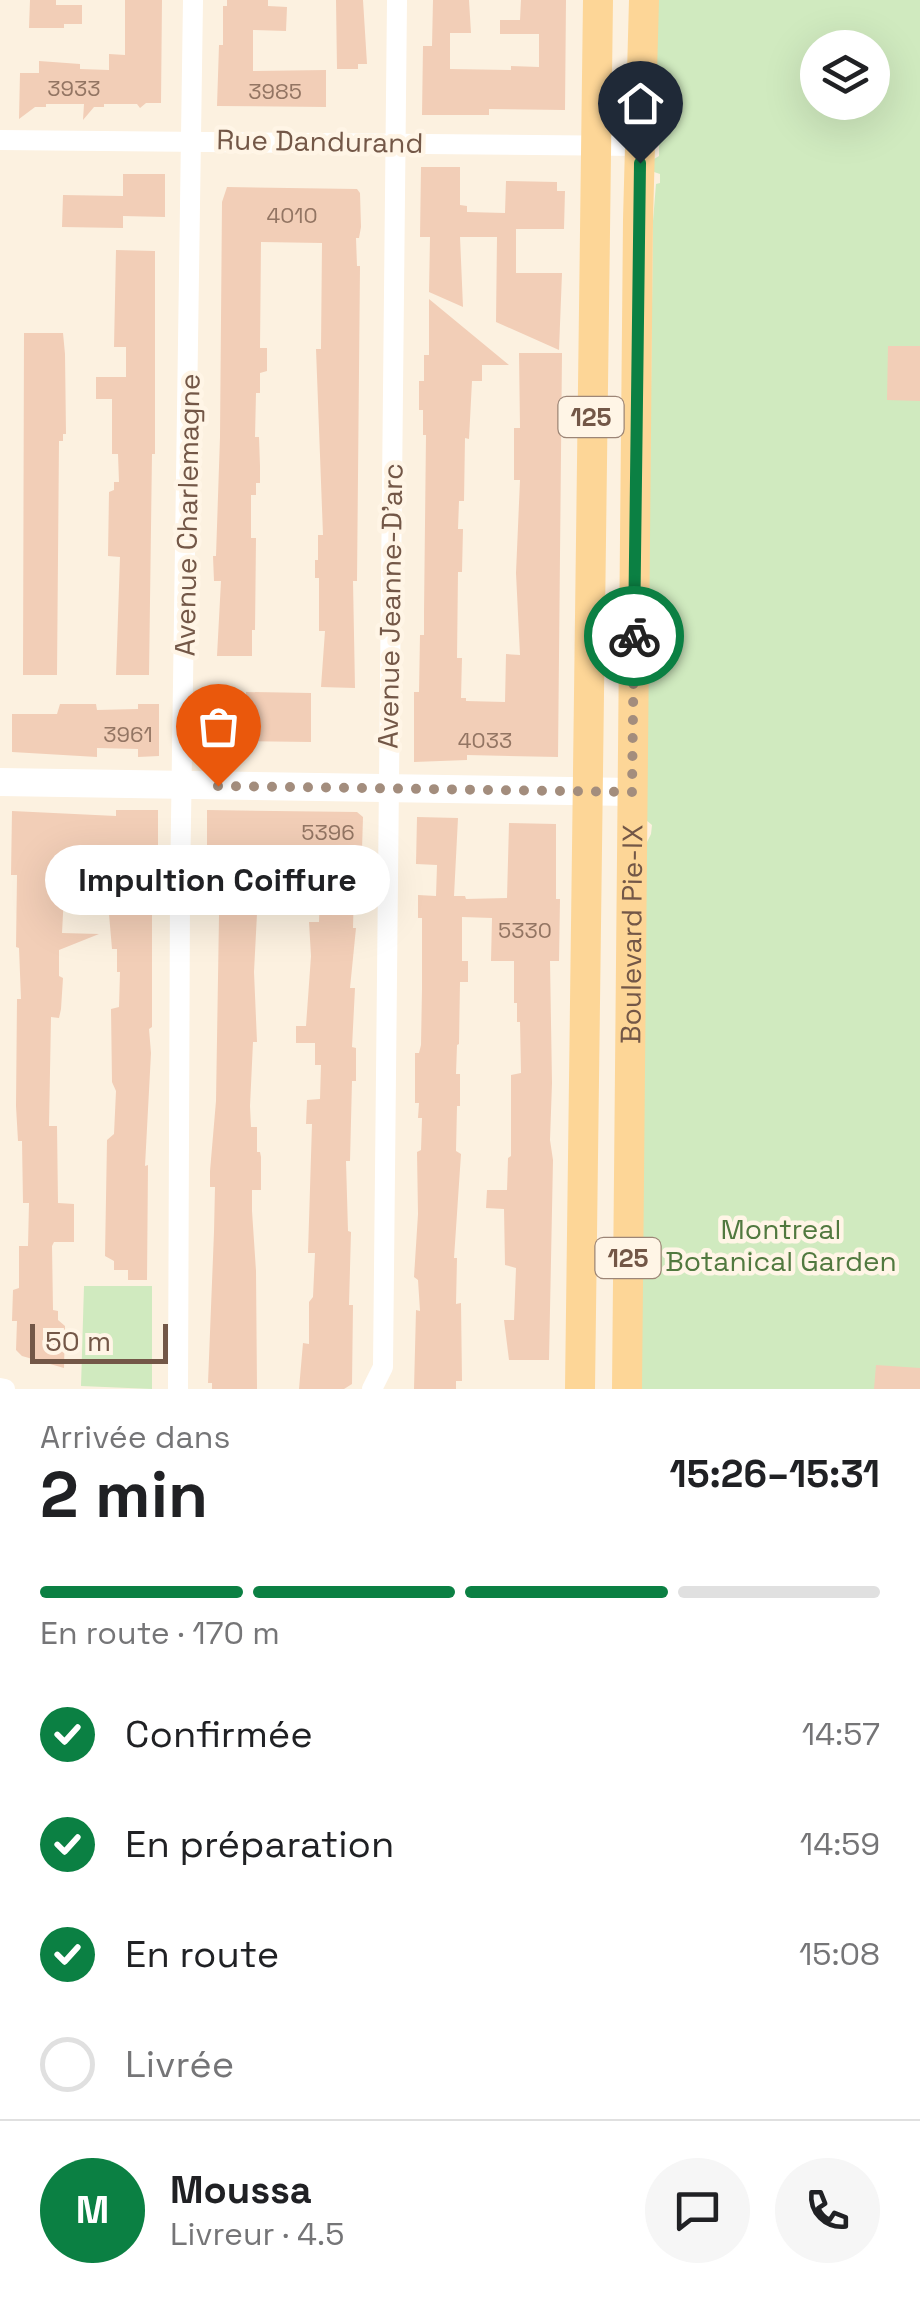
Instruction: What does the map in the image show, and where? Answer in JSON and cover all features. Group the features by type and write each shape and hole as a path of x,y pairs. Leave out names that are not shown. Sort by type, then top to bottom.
{"main road":[{"name":"Boulevard Pie-IX","path":"580,1389 598,0"},
{"name":"Boulevard Pie-IX","path":"627,1389 644,0"}],"street":[{"name":"Avenue Charlemagne","path":"178,1389 193,0"},
{"name":"Avenue Jeanne-D'arc","path":"372,1389 383,1367 397,0"},
{"name":"Rue Dandurand","path":"0,140 640,146"},
{"path":"0,782 632,792"}],"green space":[{"name":"Montreal Botanical Garden","path":"658,0 920,0 920,1389 641,1389 646,844 652,825 646,820 653,221 656,184 660,183 660,174 654,172 654,159 659,156 659,122 655,122"},
{"path":"84,1286 152,1286 152,1389 81,1386"}],"building":[{"path":"30,0 82,5 82,24 29,28"},
{"path":"125,0 162,0 161,103 146,103 140,108 137,104 104,104 94,107 83,120 84,104 46,104 19,119 20,73 39,73 39,61 109,70 109,54 125,55"},
{"path":"227,0 268,0 268,6 287,7 286,31 253,30 253,71 326,70 326,107 217,106 219,45 223,45 223,6 227,6"},
{"path":"336,0 363,0 367,64 358,64 358,69 337,69"},
{"path":"433,0 469,0 471,33 450,33 450,69 511,70 511,66 539,67 539,34 500,34 500,20 520,20 521,0 566,0 565,110 489,109 489,115 422,115 423,46 432,46"},
{"path":"421,167 460,167 460,205 467,206 467,212 505,213 506,181 557,182 557,191 565,191 564,229 516,229 516,273 562,273 559,350 496,322 497,237 460,237 463,307 429,292 430,237 420,237"},
{"path":"123,174 165,174 165,217 123,216 123,228 62,227 63,195 123,196"},
{"path":"227,187 357,189 360,193 361,227 356,238 360,266 357,581 353,581 355,688 321,687 325,631 319,631 315,560 318,535 323,535 316,349 321,349 322,243 261,242 260,348 267,348 267,371 260,373 260,393 256,393 260,483 256,483 256,495 251,495 251,538 256,538 255,630 252,656 217,656 221,581 214,581 213,556 220,437 222,202"},
{"path":"116,250 155,251 149,675 116,675 120,557 108,556 109,492 114,490 114,482 119,482 118,454 112,454 112,399 96,399 96,377 126,377 126,347 114,347"},
{"path":"429,299 509,365 482,365 482,381 472,381 469,439 465,438 464,501 459,501 458,529 463,529 457,658 462,658 461,698 466,701 505,702 506,654 520,655 516,573 520,480 514,480 514,428 520,428 519,353 562,353 558,757 467,755 467,760 414,762 414,692 419,692 420,635 424,635 426,435 423,410 419,410 419,381 424,381 424,355 429,355"},
{"path":"24,333 63,333 66,434 59,441 57,675 23,675"},
{"path":"888,346 920,346 920,401 887,400"},
{"path":"246,692 311,693 311,742 245,741"},
{"path":"60,704 96,704 97,710 159,704 159,756 138,757 138,749 97,748 97,757 12,752 12,714 57,714"},
{"path":"116,810 158,810 158,882 152,882 152,1027 145,1166 148,1165 147,1280 128,1280 128,1270 114,1270 114,1261 105,1256 107,1140 114,1134 116,1091 112,1082 111,1009 119,1007 120,972 117,949 112,949 109,914 101,914 101,892 115,892 116,853 76,852 76,876 65,876 62,933 99,934 59,950 59,976 63,978 61,1009 59,1018 51,1017 49,1126 57,1126 58,1203 74,1204 74,1242 54,1242 52,1246 53,1310 58,1311 58,1320 65,1326 64,1368 22,1356 16,1350 17,1321 12,1321 13,1290 19,1288 19,1246 28,1246 29,1203 23,1203 22,1141 18,1141 16,1106 17,999 21,999 16,947 17,875 11,875 12,811 116,816"},
{"path":"207,810 357,812 363,817 361,882 354,882 356,928 350,988 355,988 352,1047 356,1048 356,1081 352,1081 350,1161 346,1161 351,1232 349,1305 353,1305 352,1384 344,1389 299,1389 303,1343 309,1344 315,1253 308,1253 312,1124 306,1124 307,1100 320,1099 321,1065 315,1065 315,1043 296,1043 296,1026 306,1026 309,922 319,922 320,895 334,895 337,857 294,853 294,880 274,880 275,851 240,851 240,894 258,894 254,972 257,1042 253,1042 250,1106 251,1127 257,1127 257,1152 261,1157 261,1190 252,1190 257,1389 212,1389 212,1383 208,1383 219,916 218,880 207,880"},
{"path":"417,817 458,818 454,896 466,899 507,898 509,823 556,824 556,899 560,899 559,961 550,961 553,1160 549,1360 509,1360 504,1320 514,1320 516,1268 505,1265 504,1209 486,1208 487,1190 507,1190 511,1075 521,1073 514,961 491,961 492,918 462,917 462,961 468,961 468,982 460,982 456,1074 460,1074 460,1106 456,1151 461,1154 454,1258 456,1304 461,1303 462,1381 456,1381 456,1389 414,1389 416,1310 420,1311 418,1280 414,1277 417,1152 421,1150 422,1118 418,1118 419,1103 415,1103 415,1053 419,1053 421,1045 422,989 422,918 418,918 418,895 436,896 437,865 416,864"},
{"path":"876,1365 920,1368 920,1389 874,1389"}],"way so far":[{"path":"218,786 632,792 634,636"}],"place":[{"name":"Impultion Coiffure","path":"218,786"}],"route":[{"path":"634,636 640,163"}]}
